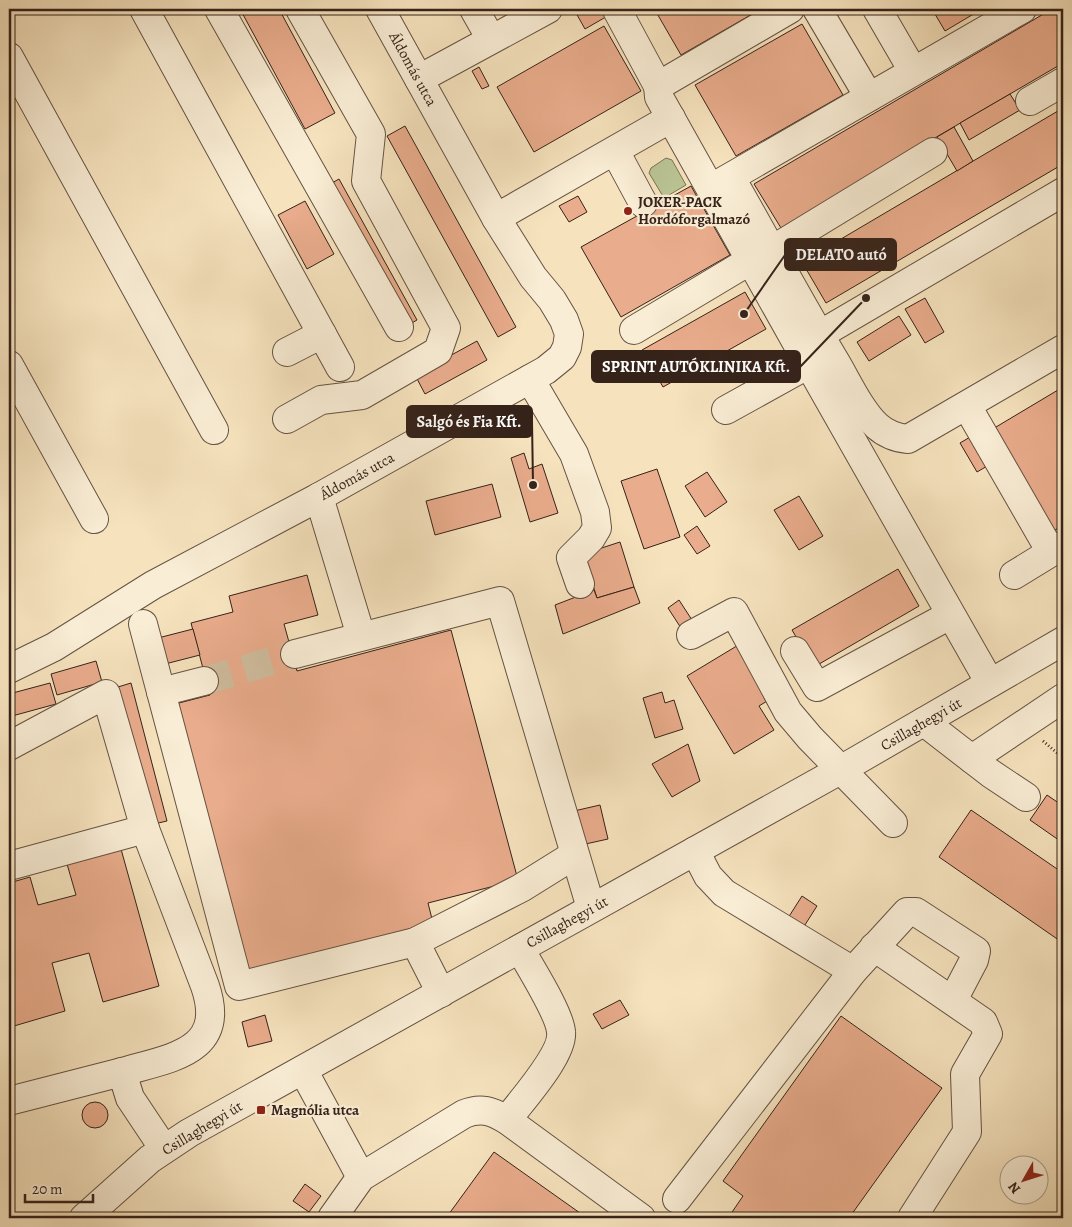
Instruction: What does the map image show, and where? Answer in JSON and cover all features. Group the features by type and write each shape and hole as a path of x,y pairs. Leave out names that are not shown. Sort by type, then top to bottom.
{"street":[{"path":"144,9 340,367"},
{"path":"219,9 398,327"},
{"path":"287,419 320,400 362,395 438,351 446,328 366,181 371,134 300,9"},
{"name":"Áldomás utca","path":"9,669 54,647 153,585 319,497 546,370 562,357 567,347 568,334 564,320 552,300 533,277 496,218 380,9"},
{"path":"474,9 492,40"},
{"path":"419,80 548,9"},
{"path":"618,9 658,86 659,97 670,118 721,183 762,255 809,349 950,615 990,683"},
{"path":"658,86 790,9"},
{"path":"817,9 869,97"},
{"path":"877,9 913,71"},
{"path":"721,183 1022,9"},
{"path":"9,57 214,430"},
{"path":"1030,101 1063,82"},
{"path":"496,218 670,118"},
{"path":"615,151 643,203"},
{"path":"634,330 933,152"},
{"path":"726,410 809,349 1063,192"},
{"path":"287,352 322,334"},
{"path":"809,349 878,426 899,438 908,439 1063,349"},
{"path":"9,365 94,519"},
{"path":"530,379 574,454 595,512 597,528 591,538 571,558 580,584"},
{"path":"966,406 1057,549 1014,575"},
{"path":"319,497 361,636"},
{"path":"295,654 500,601 591,908"},
{"path":"691,635 734,612 788,712 810,738 893,823"},
{"path":"795,651 817,687 950,615"},
{"path":"143,624 239,986 415,942 521,888 574,855"},
{"name":"Csillaghegyi út","path":"84,1218 131,1175 189,1133 842,769 990,683 1060,649"},
{"path":"161,692 204,681"},
{"path":"9,746 106,694 145,829 207,993 211,1014 208,1029 194,1048 179,1056 9,1101"},
{"path":"972,759 1063,698"},
{"path":"924,722 990,773 1026,797"},
{"path":"9,866 145,829"},
{"path":"694,851 708,876 724,893 853,971"},
{"path":"677,1199 853,971 907,912 916,912 976,951 974,960 953,1000"},
{"path":"415,942 441,993"},
{"path":"874,948 983,1022 988,1034 965,1074 967,1132 912,1218"},
{"path":"507,1120 554,1057 561,1043 562,1032 556,1016 520,949"},
{"path":"302,1070 361,1177"},
{"path":"122,1072 130,1098 164,1150"},
{"path":"332,1218 361,1177 464,1114 472,1110 482,1109 492,1111 507,1120 641,1218"}],"path":[{"path":"1036,736 1063,758"}],"green space":[{"path":"666,158 672,160 686,185 664,198 649,173 651,168"}],"building":[{"path":"240,9 279,9 335,113 305,129"},
{"path":"583,9 608,9 611,14 585,29 576,13"},
{"path":"761,9 681,55 655,10"},
{"path":"932,9 982,9 945,31"},
{"path":"1052,9 1063,9 1063,63 781,228 754,184"},
{"path":"802,24 843,95 736,156 695,85"},
{"path":"604,26 641,91 534,152 497,87"},
{"path":"479,67 489,86 482,89 472,71"},
{"path":"1010,94 1020,110 969,140 960,123"},
{"path":"1063,108 1063,164 826,303 802,262"},
{"path":"405,126 516,327 498,337 387,136"},
{"path":"954,127 973,161 957,171 937,137"},
{"path":"339,179 417,320 403,328 325,187"},
{"path":"691,186 730,255 621,317 581,247"},
{"path":"578,196 587,212 569,222 559,206"},
{"path":"305,201 334,254 307,269 278,215"},
{"path":"745,292 766,329 663,387 642,350"},
{"path":"925,298 944,332 925,343 905,309"},
{"path":"899,316 911,335 869,361 857,342"},
{"path":"477,341 487,360 425,394 415,375"},
{"path":"1063,387 1063,525 1052,532 991,430"},
{"path":"977,433 994,462 977,472 960,443"},
{"path":"524,453 529,469 542,464 558,513 530,522 511,458"},
{"path":"657,469 680,537 644,549 621,481"},
{"path":"707,472 727,502 705,517 685,486"},
{"path":"492,484 501,517 435,535 426,501"},
{"path":"799,496 823,536 799,550 774,510"},
{"path":"697,526 710,546 697,554 684,535"},
{"path":"620,542 634,587 597,598 583,554"},
{"path":"898,569 919,606 814,667 792,630"},
{"path":"307,575 318,615 284,624 297,671 451,630 518,880 428,903 433,923 245,972 175,704 210,695 191,623 233,612 229,596"},
{"path":"634,587 640,603 563,634 555,605 594,590 597,598"},
{"path":"679,600 692,620 681,628 668,608"},
{"path":"193,629 200,655 165,664 158,638"},
{"path":"740,644 772,698 759,706 774,730 734,754 687,676"},
{"path":"96,661 102,682 57,695 51,674"},
{"path":"50,683 56,704 12,716 9,694"},
{"path":"131,683 167,821 154,824 118,687"},
{"path":"662,692 665,703 674,700 683,729 655,738 643,698"},
{"path":"688,744 700,781 672,797 652,764"},
{"path":"1047,795 1063,806 1063,843 1030,820"},
{"path":"600,805 608,839 581,845 574,811"},
{"path":"971,810 1063,873 1063,943 939,857"},
{"path":"121,849 159,986 103,1002 89,953 52,963 65,1011 14,1026 9,1008 9,883 30,877 38,905 76,895 67,864"},
{"path":"802,896 817,906 803,928 788,918"},
{"path":"620,1000 629,1015 602,1029 593,1014"},
{"path":"265,1015 272,1041 248,1047 242,1022"},
{"path":"841,1016 942,1088 849,1218 728,1218 743,1196 723,1181"},
{"path":"95,1102 104,1106 108,1115 104,1124 95,1128 86,1124 82,1115 86,1106"},
{"path":"494,1152 587,1218 446,1218"},
{"path":"305,1184 321,1196 309,1212 293,1201"}],"tunnel":[{"path":"204,681 295,654"}],"place":[{"name":"JOKER-PACK Hordóforgalmazó","path":"628,211"},
{"name":"SPRINT AUTÓKLINIKA Kft.","path":"866,298"},
{"name":"DELATO autó","path":"744,314"},
{"name":"Salgó és Fia Kft.","path":"533,485"},
{"name":"Magnólia utca","path":"261,1110"}]}
